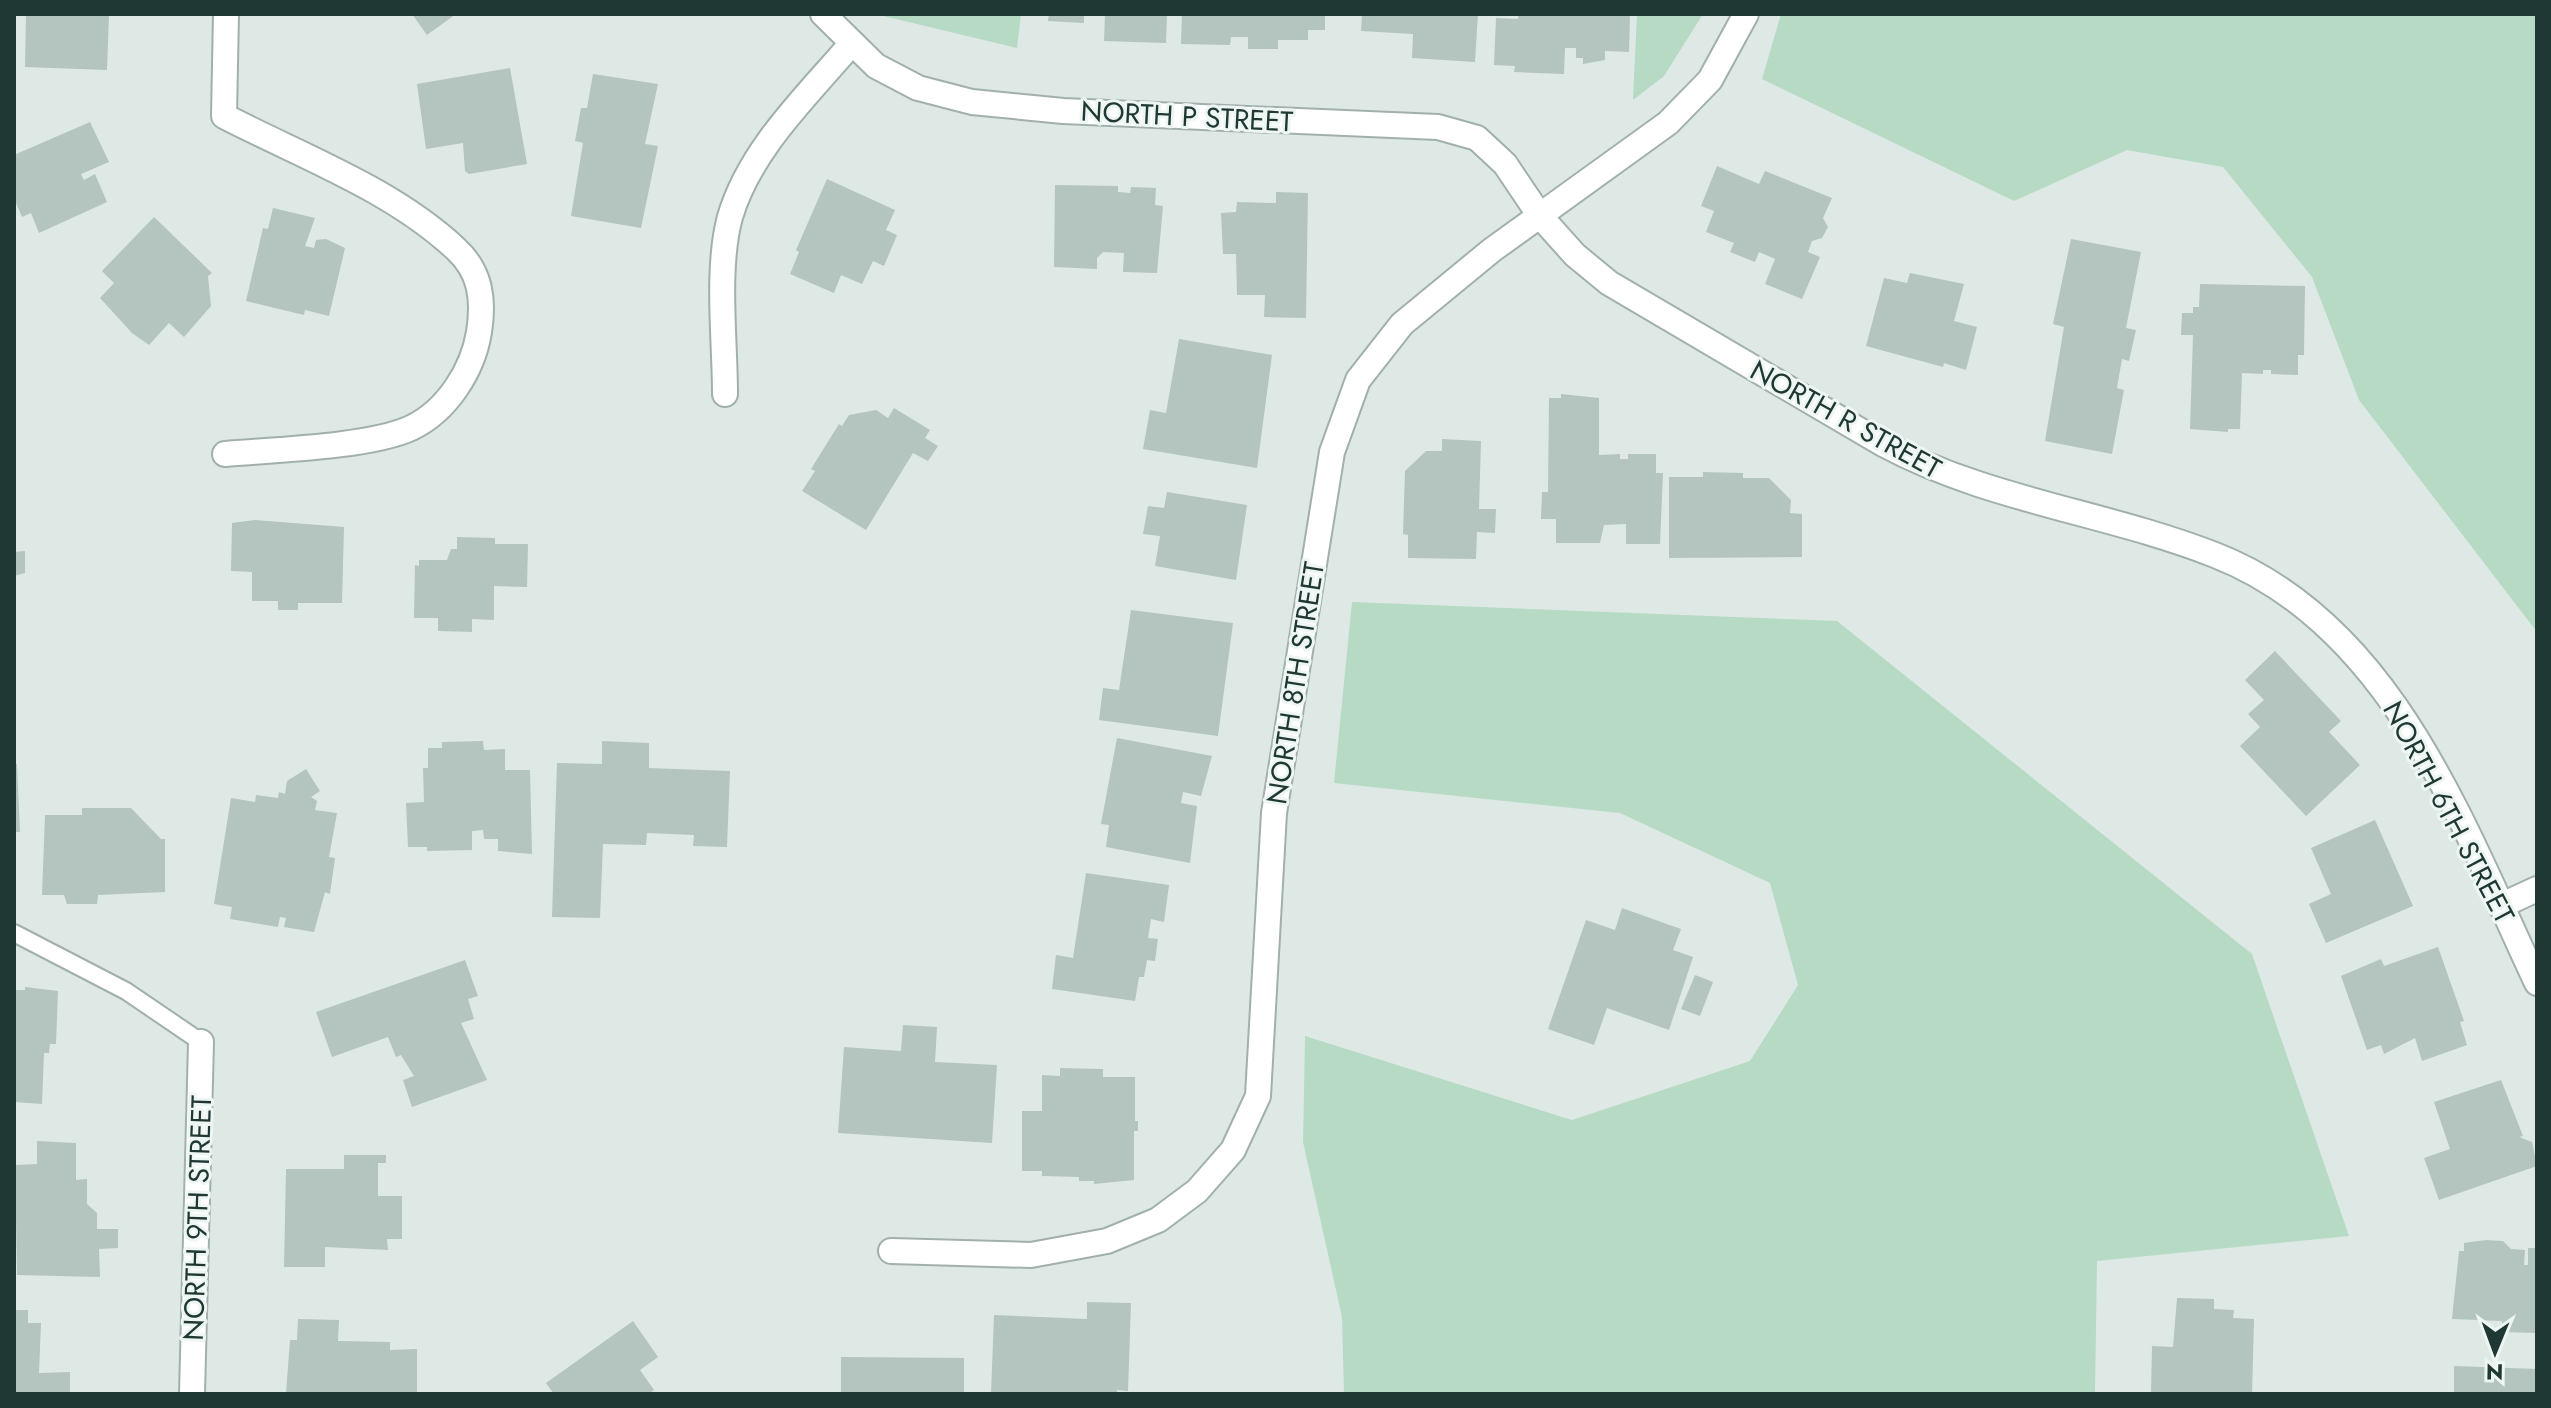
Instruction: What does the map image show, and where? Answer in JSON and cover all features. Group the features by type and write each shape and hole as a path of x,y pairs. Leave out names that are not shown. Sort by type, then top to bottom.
{"street":[{"path":"225,454 304,447 412,428 447,400 462,380 478,337 482,292 473,270 457,250 424,224 367,188 224,116 226,14"},
{"name":"NORTH P STREET","path":"823,14 876,66 918,88 972,102 1063,111 1438,127 1477,138 1505,164 1540,216"},
{"name":"NORTH 8TH STREET","path":"891,1251 1031,1255 1107,1241 1158,1220 1197,1191 1233,1150 1258,1096 1274,813 1332,452 1358,380 1402,324 1492,250 1668,123 1710,80 1746,14"},
{"path":"725,394 725,254 734,209 756,162 781,126 852,43"},
{"name":"NORTH R STREET","path":"1540,216 1575,255 1609,283 1925,467 1985,489 2138,529 2216,555 2275,583 2316,615"},
{"name":"NORTH 6TH STREET","path":"2316,615 2331,627 2381,685 2423,753 2537,983"},
{"path":"2500,906 2537,889"},
{"name":"NORTH 9TH STREET","path":"192,1394 201,1042"}],"lane":[{"path":"14,933 126,991 201,1042"}],"green space":[{"path":"875,14 1021,14 1017,48"},
{"path":"1637,14 1703,14 1664,76 1633,100"},
{"path":"1781,14 2537,14 2537,632 2359,400 2312,277 2223,167 2127,150 2014,201 1762,79"},
{"path":"1352,602 1837,621 2252,954 2349,1236 2097,1261 2095,1394 1344,1394 1342,1317 1303,1142 1305,1036 1572,1120 1750,1061 1798,985 1770,883 1620,813 1334,783"}],"building":[{"path":"26,14 109,14 107,70 25,67"},
{"path":"412,14 456,14 427,35"},
{"path":"1049,14 1084,14 1084,23 1048,21"},
{"path":"1105,14 1167,14 1166,43 1104,41"},
{"path":"1182,14 1325,14 1325,30 1308,30 1308,40 1278,40 1278,49 1248,49 1248,37 1231,37 1230,45 1181,44"},
{"path":"1362,14 1478,14 1475,62 1412,58 1413,34 1361,31"},
{"path":"1518,14 1630,14 1629,52 1605,51 1605,60 1583,64 1583,58 1576,58 1576,48 1565,48 1564,74 1514,72 1515,66 1494,65 1496,18 1518,19"},
{"path":"510,68 527,164 469,174 465,171 463,143 426,149 417,84"},
{"path":"593,74 658,84 645,144 658,146 641,228 571,216 583,143 575,141 581,108 587,108"},
{"path":"90,122 109,162 81,174 84,180 95,174 107,202 39,233 31,213 22,217 14,198 14,155"},
{"path":"1717,166 1759,184 1765,171 1832,198 1823,218 1828,227 1822,238 1812,241 1808,252 1820,257 1802,299 1765,284 1775,259 1759,252 1755,262 1730,252 1734,243 1706,232 1714,211 1701,206"},
{"path":"827,179 895,210 886,230 897,235 884,266 873,261 862,284 841,275 834,293 790,274 799,252 796,250"},
{"path":"1055,185 1118,186 1118,192 1130,193 1131,187 1156,188 1155,205 1163,206 1157,273 1123,272 1124,253 1103,252 1097,258 1097,269 1054,267"},
{"path":"1276,192 1308,193 1306,318 1264,317 1265,295 1237,295 1236,254 1223,254 1221,213 1236,212 1237,202 1276,203"},
{"path":"273,208 315,218 305,246 314,248 316,240 326,239 345,248 329,316 305,310 304,315 246,301 263,228 268,229"},
{"path":"154,217 212,273 208,276 211,306 184,337 169,323 149,345 132,333 100,298 114,283 102,271"},
{"path":"2071,239 2141,252 2126,328 2136,330 2129,361 2122,359 2117,388 2124,390 2112,454 2045,441 2064,327 2053,324"},
{"path":"1910,273 1964,284 1954,321 1977,327 1966,370 1944,363 1943,367 1866,346 1884,278 1907,283"},
{"path":"2200,284 2305,286 2304,355 2298,355 2298,375 2271,374 2271,370 2263,370 2263,374 2242,373 2240,429 2228,429 2228,432 2190,429 2193,335 2181,335 2182,313 2193,313 2193,307 2199,307"},
{"path":"1179,339 1272,355 1257,468 1143,449 1150,410 1166,413"},
{"path":"1561,394 1599,398 1599,455 1620,454 1620,459 1628,459 1628,454 1656,454 1656,473 1663,473 1660,544 1626,544 1626,524 1604,525 1600,543 1556,543 1556,519 1541,519 1542,492 1548,492 1549,398 1561,398"},
{"path":"894,408 930,430 925,438 938,446 928,461 913,453 866,530 802,491 815,471 811,469 839,424 842,426 849,415 876,410 888,418"},
{"path":"1442,439 1481,441 1479,509 1496,509 1495,533 1477,532 1476,559 1408,558 1408,535 1403,534 1405,471 1426,451 1442,451"},
{"path":"1703,472 1743,473 1743,478 1769,478 1791,500 1790,513 1802,514 1802,557 1669,558 1669,477 1703,477"},
{"path":"1167,492 1247,505 1236,580 1155,566 1160,536 1143,534 1148,506 1164,508"},
{"path":"255,520 344,527 342,603 298,603 298,610 278,610 278,601 252,601 252,572 231,571 232,523"},
{"path":"457,537 495,538 495,544 528,544 527,587 494,586 494,620 472,619 472,632 438,631 438,618 414,618 415,565 419,566 419,560 447,560 451,549 457,549"},
{"path":"25,551 25,573 14,576 14,552"},
{"path":"1131,610 1233,623 1218,736 1099,720 1103,688 1119,690"},
{"path":"2275,651 2341,721 2329,732 2360,765 2306,816 2240,746 2260,727 2248,714 2264,700 2245,680"},
{"path":"1117,738 1212,756 1201,796 1183,792 1181,803 1197,806 1190,863 1106,847 1109,825 1101,824"},
{"path":"483,741 484,750 505,749 505,770 530,770 532,854 498,851 498,839 484,839 483,830 472,831 472,850 427,851 427,847 408,847 406,803 424,802 423,768 428,768 428,748 442,748 442,742"},
{"path":"602,741 649,743 649,768 730,771 727,847 693,846 694,835 647,833 646,845 603,844 600,918 552,917 557,763 602,764"},
{"path":"17,764 20,832 14,832 14,765"},
{"path":"306,769 320,791 311,797 317,801 315,810 337,813 329,857 335,858 330,894 325,892 314,932 284,927 286,918 280,917 278,927 230,919 232,907 214,904 231,798 255,802 256,795 278,798 279,792 285,794 287,781"},
{"path":"82,808 131,808 161,839 165,839 165,892 98,895 97,904 67,904 64,895 42,895 45,815 82,815"},
{"path":"2375,820 2413,906 2326,943 2309,904 2331,894 2311,848"},
{"path":"1086,873 1169,885 1164,922 1151,919 1148,938 1158,939 1155,961 1147,960 1144,977 1139,977 1135,1001 1052,989 1056,955 1073,958"},
{"path":"1622,908 1681,929 1673,950 1693,957 1669,1030 1607,1008 1594,1045 1548,1029 1586,920 1615,930"},
{"path":"2438,947 2464,1021 2460,1022 2467,1045 2422,1061 2415,1038 2384,1054 2381,1045 2367,1050 2341,976 2381,959 2384,966"},
{"path":"465,960 478,996 468,999 474,1019 461,1023 487,1080 412,1107 403,1080 414,1076 401,1055 396,1057 388,1037 332,1057 316,1012"},
{"path":"1695,975 1713,982 1700,1016 1681,1009"},
{"path":"25,987 58,991 56,1044 50,1044 49,1053 44,1053 42,1104 14,1102 14,990 25,990"},
{"path":"903,1025 937,1027 935,1062 997,1065 992,1143 838,1133 844,1047 901,1051"},
{"path":"1060,1068 1103,1069 1103,1077 1135,1077 1135,1121 1138,1121 1138,1131 1134,1131 1134,1180 1094,1184 1094,1181 1079,1181 1079,1177 1042,1176 1042,1171 1022,1171 1022,1111 1042,1111 1042,1075 1060,1076"},
{"path":"2501,1080 2523,1136 2519,1137 2532,1142 2537,1166 2439,1200 2424,1158 2450,1149 2434,1102"},
{"path":"37,1141 76,1143 76,1180 87,1179 87,1204 97,1213 97,1229 118,1229 118,1248 99,1249 100,1277 17,1275 15,1165 37,1164"},
{"path":"344,1155 386,1155 386,1163 378,1163 378,1196 402,1196 402,1239 387,1239 388,1250 325,1247 325,1267 284,1267 286,1169 344,1169"},
{"path":"2503,1241 2511,1249 2525,1250 2524,1265 2528,1265 2528,1248 2537,1248 2537,1333 2502,1332 2502,1321 2452,1319 2459,1251 2464,1251 2464,1243"},
{"path":"2177,1298 2214,1299 2214,1309 2234,1310 2233,1318 2254,1319 2252,1394 2151,1394 2152,1346 2173,1347"},
{"path":"1087,1302 1131,1303 1128,1391 1117,1390 1117,1394 991,1394 994,1315 1087,1319"},
{"path":"14,1310 28,1310 28,1323 41,1323 39,1373 70,1372 70,1394 14,1394"},
{"path":"298,1319 339,1320 338,1341 390,1342 390,1350 417,1349 417,1394 286,1393 290,1340 297,1340"},
{"path":"633,1321 658,1357 640,1370 654,1390 648,1394 554,1394 546,1383"},
{"path":"841,1357 964,1358 964,1394 841,1394"},
{"path":"2454,1366 2537,1369 2537,1394 2454,1394"}]}
